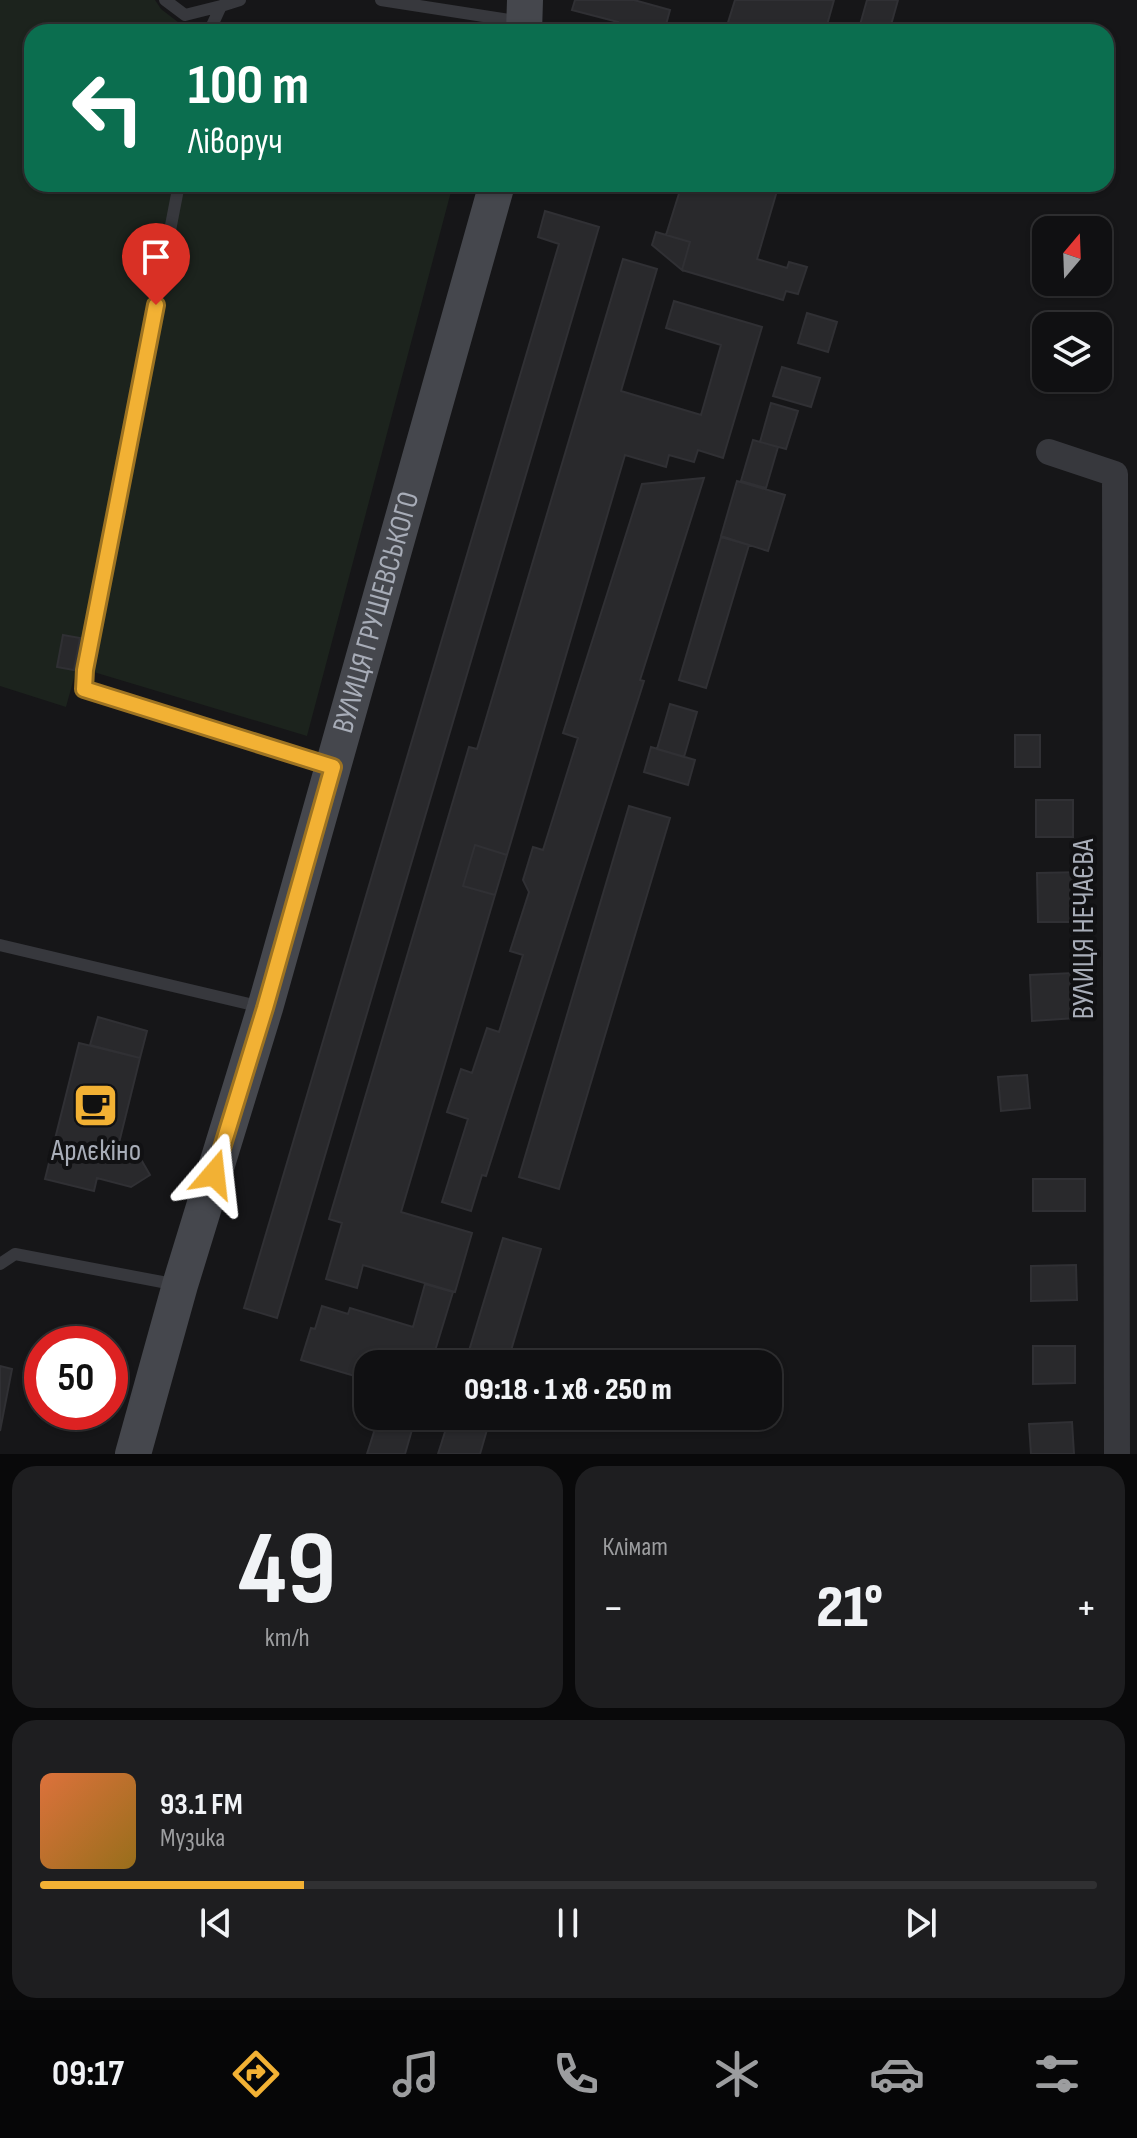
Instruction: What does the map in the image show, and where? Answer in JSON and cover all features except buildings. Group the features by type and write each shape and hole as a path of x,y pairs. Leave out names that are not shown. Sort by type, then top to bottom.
{"main road":[{"name":"ВУЛИЦЯ ГРУШЕВСЬКОГО","path":"133,1454 180,1285 265,1008 495,192"}],"street":[{"name":"ВУЛИЦЯ НЕЧАЄВА","path":"1049,452 1115,474 1117,1454"}],"lane":[{"path":"165,0 185,15 240,0"},
{"path":"381,0 525,18"},
{"path":"213,24 221,6"},
{"path":"177,192 85,670 84,689 333,767"},
{"path":"0,945 265,1008"},
{"path":"0,1264 15,1254 180,1285"}],"shaded area":[{"path":"0,0 155,0 161,9 181,24 24,24 24,192 451,192 307,736 77,667 66,707 0,686"}],"place":[{"name":"Арлєкіно","path":"96,1105"}],"route":[{"path":"156,305 85,670 84,689 333,767 214,1174"}]}
